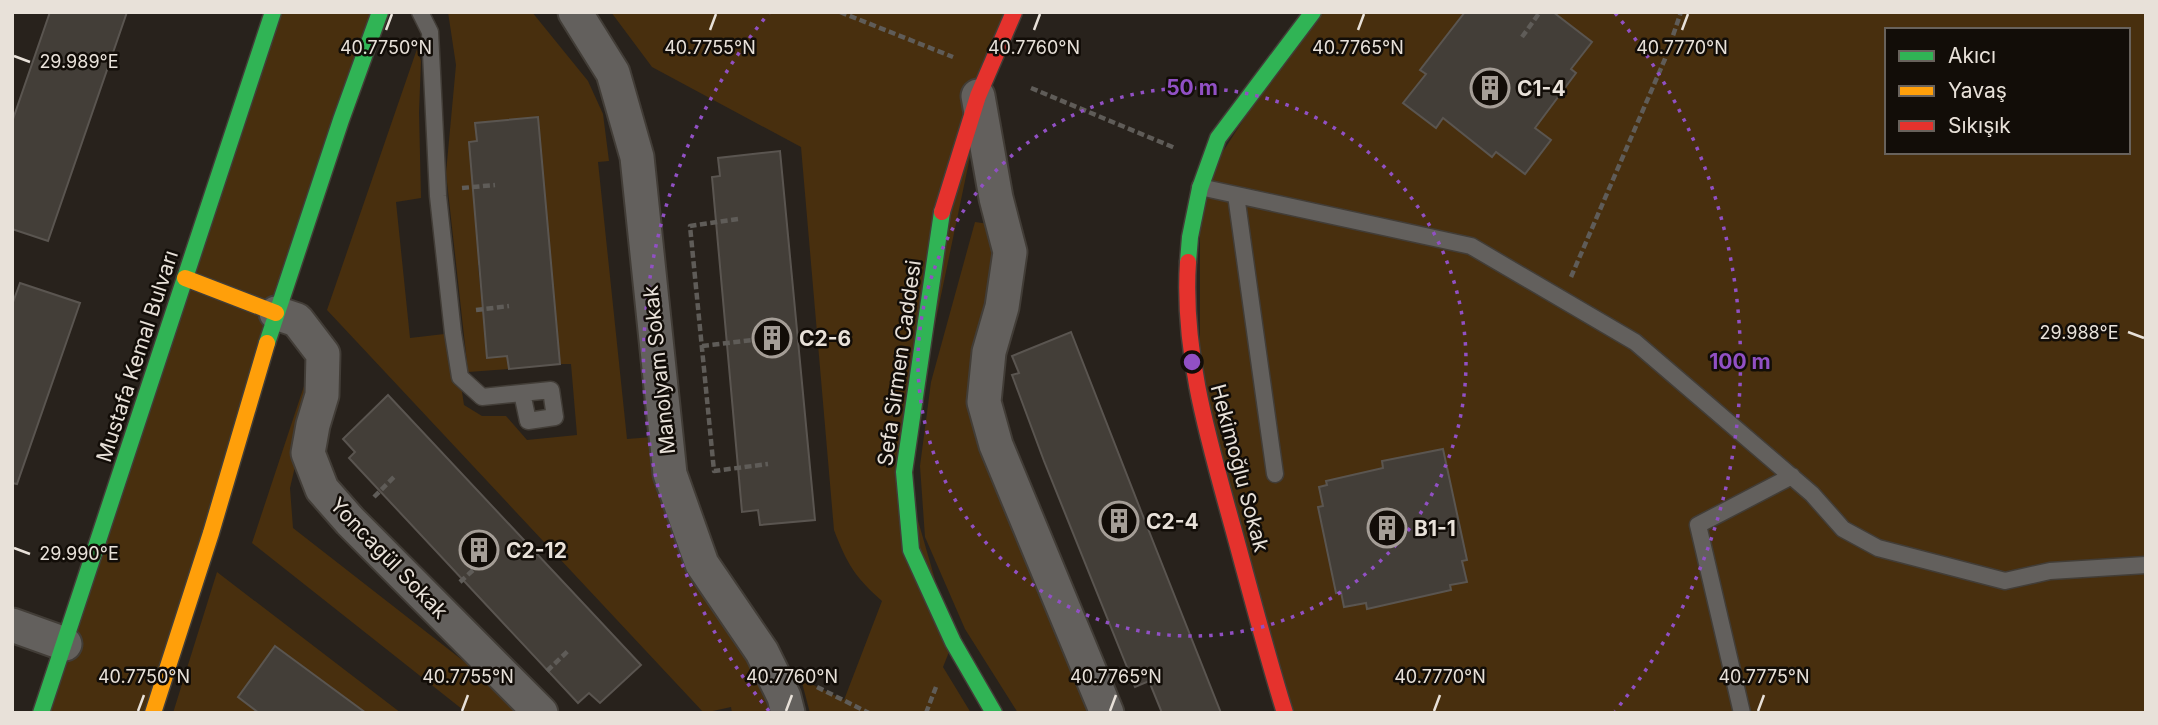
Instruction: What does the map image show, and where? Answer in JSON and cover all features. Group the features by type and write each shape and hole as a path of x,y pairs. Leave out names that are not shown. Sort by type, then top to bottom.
{"street":[{"name":"Mustafa Kemal Bulvarı","path":"40,713 273,12"},
{"path":"153,713 211,533 276,313 380,12"},
{"name":"Manolyam Sokak","path":"575,12 612,73 637,157 670,474 702,564 762,652 784,696 788,713"},
{"name":"Sefa Sirmen Caddesi","path":"994,713 953,642 911,550 904,472 940,219 978,96 1014,12"},
{"name":"Hekimoğlu Sokak","path":"1286,713 1227,509 1191,359 1186,261 1200,187 1218,138 1313,12"},
{"path":"978,96 996,198 1010,252 1002,307 989,352 984,402 996,444 1107,713"},
{"path":"185,278 276,313"},
{"name":"Yoncagül Sokak","path":"276,313 297,320 323,354 323,395 313,425 308,453 322,489 350,521 541,713"},
{"path":"12,625 65,644"}],"lane":[{"path":"420,12 430,32 438,196 460,377 482,397 522,393"},
{"path":"1200,187 1471,246 1635,342 1812,494 1843,529 1878,548 2005,581 2050,571 2146,565"},
{"path":"1236,195 1275,474"},
{"path":"1742,713 1698,525 1791,476"}],"path":[{"path":"840,12 957,58"},
{"path":"1522,37 1540,12"},
{"path":"1562,299 1665,59 1681,12"},
{"path":"1031,88 1208,162"},
{"path":"738,219 691,226 714,471 768,464"},
{"path":"702,346 753,340"},
{"path":"812,684 869,713"}],"shaded area":[{"path":"274,12 381,12 153,713 41,713"},
{"path":"448,12 532,12 588,81 603,114 609,161 598,162 627,439 666,436 660,480 663,506 694,571 752,654 776,713 732,713 731,707 704,713 327,310 417,49 421,61 421,198 396,202 410,338 453,333 464,405 482,416 506,416 527,440 577,435 571,364 560,364 556,325 475,124 477,141 469,143 476,231 492,230 495,264 478,265 487,358 507,356 509,369 468,372 446,173 456,65"},
{"path":"611,12 1014,12 988,71 904,472 953,642 943,667 971,713 810,713 801,679 844,700 882,601 853,569 834,530 801,147 652,67"},
{"path":"1313,12 2146,12 2146,713 1286,713 1200,403 1200,187"},
{"path":"975,222 1003,226 984,403 1107,713 1018,713 965,629 925,537 920,466 931,382"},
{"path":"306,380 314,385 290,488 293,528 516,702 526,713 467,713 252,543"},
{"path":"217,572 401,713 173,713"}],"building":[{"path":"50,12 127,12 48,241 12,229 12,122"},
{"name":"C1-4","path":"1465,12 1553,12 1592,42 1571,69 1576,73 1535,128 1551,140 1525,174 1496,152 1492,157 1443,118 1436,128 1403,103 1426,74 1420,70"},
{"path":"538,117 560,364 509,369 507,356 487,358 469,142 477,141 475,123"},
{"name":"C2-6","path":"780,151 815,520 760,525 758,510 742,512 712,177 720,176 718,158"},
{"path":"20,283 80,303 17,484 12,483 12,305"},
{"name":"C2-4","path":"1071,332 1221,713 1162,713 1149,681 1135,687 1044,461 1012,375 1019,373 1012,356"},
{"name":"C2-12","path":"388,395 641,665 600,703 589,693 578,703 349,458 355,452 343,439"},
{"name":"B1-1","path":"1443,449 1467,560 1462,561 1467,582 1450,585 1451,590 1367,609 1366,603 1344,607 1341,592 1336,593 1318,507 1323,506 1319,487 1327,485 1326,481 1383,468 1382,461"},
{"path":"275,646 366,713 259,713 238,697"}],"traffic: fast":[{"path":"41,713 273,12"},
{"path":"267,343 380,12"},
{"path":"1188,262 1200,188 1218,138 1313,12"},
{"path":"942,212 904,472 911,550 953,642 994,713"}],"traffic: slow":[{"path":"185,278 276,313"},
{"path":"153,713 211,533 267,343"}],"traffic: jam":[{"path":"942,212 978,96 1014,12"},
{"path":"1188,262 1189,330 1199,396 1215,463 1285,713"}],"place":[{"name":"C1-4","path":"1490,88"},
{"name":"C2-6","path":"772,338"},
{"name":"C2-4","path":"1119,521"},
{"name":"B1-1","path":"1387,528"},
{"name":"C2-12","path":"479,550"}]}
